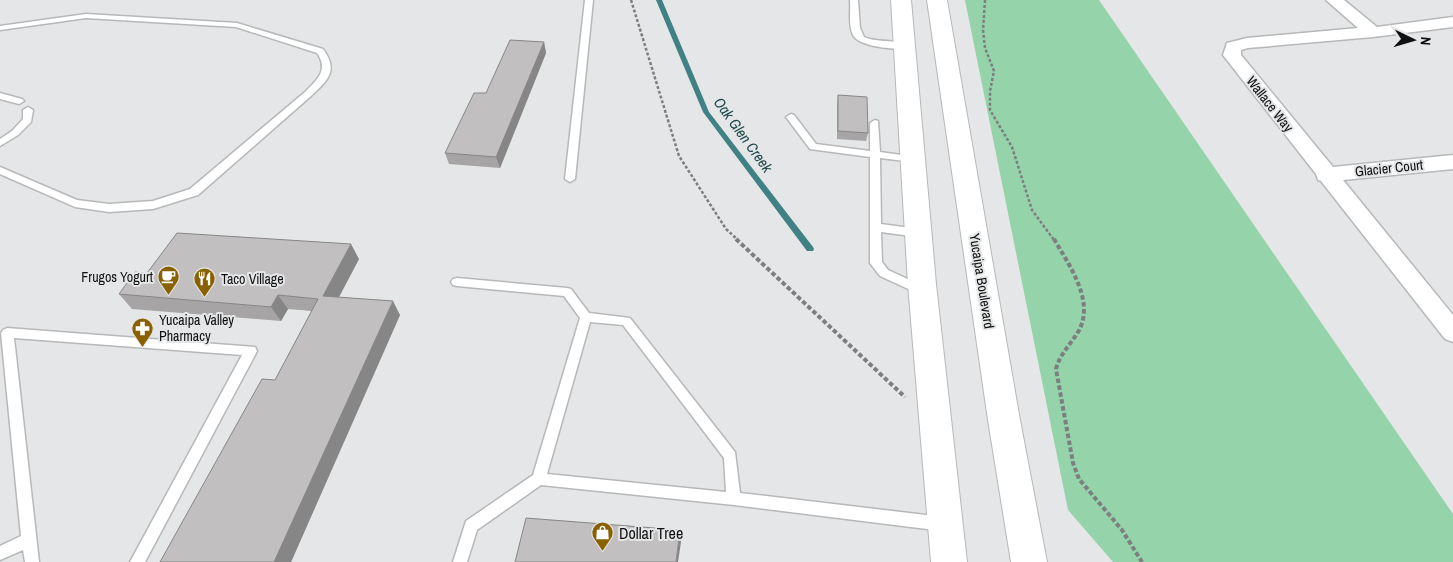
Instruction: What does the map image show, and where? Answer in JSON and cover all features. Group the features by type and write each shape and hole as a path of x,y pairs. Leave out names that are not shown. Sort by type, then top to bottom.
{"main road":[{"path":"901,0 918,233 949,562"},
{"name":"Yucaipa Boulevard","path":"937,0 1004,420 1029,562"}],"street":[{"path":"1334,0 1373,32"},
{"name":"Wallace Way","path":"1453,22 1373,32 1247,43 1233,47 1232,55 1325,174 1453,332"},
{"name":"Glacier Court","path":"1325,174 1453,162"}],"lane":[{"path":"570,179 589,0"},
{"path":"854,0 857,35 861,40 905,46"},
{"path":"0,28 86,16 237,25 320,51 327,59 328,66 321,82 194,192 153,206 109,208 76,203 0,170"},
{"path":"0,96 20,101"},
{"path":"0,143 15,133 28,120 28,110"},
{"path":"792,117 813,147 913,158"},
{"path":"875,123 876,263 884,273 923,291"},
{"path":"876,227 918,233"},
{"path":"457,282 567,292 586,318 626,321 730,456 734,499"},
{"path":"460,562 471,526 539,479 586,318"},
{"path":"32,562 7,333 251,351 137,562"},
{"path":"539,479 734,499 945,524"},
{"path":"0,554 29,540"}],"path":[{"path":"631,0 679,156 726,230 905,397"},
{"path":"984,0 983,30 985,48 994,71 990,91 990,110 1012,147 1032,210 1048,229 1072,270 1086,308 1078,330 1059,358 1056,369 1073,463 1079,480 1122,530 1142,562"}],"green space":[{"path":"965,0 1099,0 1453,514 1453,562 1113,562 1068,510"}],"building":[{"path":"510,40 544,42 496,157 445,153 474,93 486,93"},
{"path":"838,95 867,97 868,133 838,131"},
{"path":"177,233 351,244 323,296 393,301 274,562 160,562 262,379 275,380 318,299 278,295 271,307 119,294 135,272 147,273"},
{"name":"Dollar Tree","path":"526,518 680,530 676,562 515,562"}],"waterway":[{"name":"Oak Glen Creek","path":"659,0 706,112 810,249"}],"place":[{"name":"Frugos Yogurt","path":"169,296"},
{"name":"Taco Village","path":"205,298"},
{"name":"Yucaipa Valley Pharmacy","path":"143,347"},
{"name":"Dollar Tree","path":"603,552"}]}
